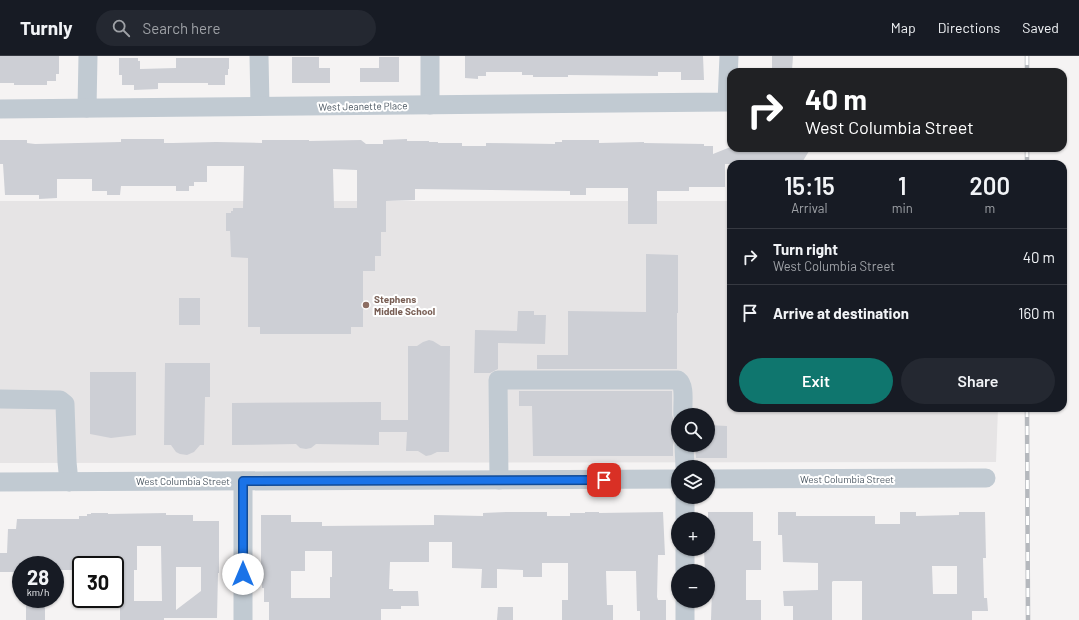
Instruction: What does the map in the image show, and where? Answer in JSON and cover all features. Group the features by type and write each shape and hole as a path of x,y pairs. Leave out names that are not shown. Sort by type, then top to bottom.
{"street":[{"path":"87,108 88,56"},
{"path":"259,56 260,106"},
{"path":"430,56 430,105"},
{"name":"West Jeanette Place","path":"728,68 729,56"},
{"name":"West Jeanette Place","path":"0,109 727,102"},
{"path":"500,480 498,380 678,380 683,387 683,408"},
{"path":"0,399 60,400 65,404 69,482"},
{"name":"West Columbia Street","path":"715,479 986,478"},
{"name":"West Columbia Street","path":"0,482 671,479"},
{"path":"243,481 243,620"},
{"path":"685,608 685,620"}],"shaded area":[{"name":"Stephens Middle School","path":"0,201 727,201 727,412 998,412 996,462 715,462 715,460 671,460 671,462 0,463"}],"building":[{"path":"0,56 59,56 59,74 56,74 56,81 47,81 47,85 14,85 14,83 0,83"},
{"path":"465,56 703,56 704,80 681,80 681,72 658,72 658,76 568,75 568,77 533,77 533,75 522,75 522,72 486,72 486,76 478,76 478,79 465,78"},
{"path":"772,56 793,56 792,68 772,68"},
{"path":"292,57 319,57 319,68 330,68 330,83 292,83"},
{"path":"379,57 399,57 399,82 360,82 360,68 379,68"},
{"path":"119,58 138,58 138,61 140,61 140,69 176,68 176,58 229,58 229,69 228,75 225,75 225,85 208,85 208,83 158,83 158,89 134,90 134,85 122,85 122,75 119,75"},
{"path":"121,139 164,139 164,143 262,143 262,140 361,140 366,144 383,144 383,140 407,139 407,141 462,143 462,146 486,146 486,143 555,144 555,142 562,142 562,140 599,140 599,143 644,142 704,144 704,146 713,146 713,154 727,148 727,152 808,152 804,160 727,160 727,164 725,164 725,187 689,187 689,191 657,191 657,224 628,224 628,188 586,188 586,195 570,195 570,191 415,189 415,200 386,201 386,232 381,232 381,256 375,256 375,271 363,271 363,327 351,327 351,334 260,334 260,327 248,327 248,258 231,257 230,231 226,231 226,213 231,213 233,208 243,208 244,166 207,166 207,182 194,182 194,186 189,186 189,191 176,191 176,186 121,186 120,195 107,195 107,191 92,191 92,179 57,179 57,198 39,199 39,195 5,195 3,164 0,164 0,140 27,140 27,143 121,142","holes":["333,169 357,170 357,208 334,208"]},
{"path":"646,254 678,255 677,369 537,369 537,355 568,355 568,311 646,312"},
{"path":"179,298 200,298 200,325 179,325"},
{"path":"518,311 534,311 534,315 546,315 545,344 498,343 498,369 490,373 474,373 475,330 517,331"},
{"path":"429,340 441,346 450,346 449,452 437,452 426,456 418,451 406,451 407,432 379,432 379,445 316,444 311,448 306,449 300,448 296,444 232,445 232,403 381,402 381,420 408,420 408,346 417,346"},
{"path":"165,363 210,363 210,397 205,397 204,445 200,445 194,452 187,455 176,452 171,445 164,445"},
{"path":"90,372 136,372 136,435 111,438 90,434"},
{"path":"519,391 672,391 671,452 673,452 673,456 533,456 532,406 519,406"},
{"path":"715,425 727,426 727,458 696,458 696,452 715,452"},
{"path":"547,512 547,516 570,516 570,513 585,512 663,512 665,555 658,555 657,597 658,600 666,600 666,620 640,620 640,611 637,611 636,571 606,571 607,605 613,605 613,620 562,620 562,600 568,600 568,563 542,563 542,577 523,577 523,570 497,569 497,588 481,588 482,569 452,568 452,542 429,542 429,562 390,562 389,589 393,589 393,591 418,591 419,606 401,606 401,609 381,609 381,620 269,620 269,602 264,602 264,588 262,588 261,577 261,515 291,515 291,522 322,522 322,526 434,525 434,515 483,516 483,513","holes":["305,551 332,551 330,598 291,598 291,571 305,571"]},
{"path":"715,512 753,512 753,541 761,541 761,570 746,570 746,600 761,600 761,620 711,620 711,608 715,608 715,564 705,564 704,556 715,556"},
{"path":"778,512 796,512 796,516 875,516 875,524 900,524 900,512 916,512 916,516 959,515 959,512 985,512 986,558 983,558 984,598 987,598 988,611 972,611 972,620 862,620 862,581 833,581 832,620 793,620 793,606 784,606 783,591 818,590 818,563 783,562 782,535 778,535","holes":["932,566 957,566 957,594 933,594"]},
{"path":"166,513 166,515 193,515 193,521 219,521 217,618 120,620 120,608 124,608 124,556 72,556 72,570 64,570 64,556 12,556 12,572 0,572 0,553 7,553 8,529 16,529 17,519 79,519 79,516 87,516 87,514","holes":["137,546 161,546 162,601 134,601 134,570 137,570","176,567 201,567 201,591 176,610"]},
{"path":"498,607 513,607 513,620 497,620"},
{"path":"26,608 45,608 45,620 26,620"}],"railway":[{"path":"1027,56 1027,68"},
{"path":"1027,152 1027,160"},
{"path":"1027,412 1028,620"}],"place":[{"name":"Stephens Middle School","path":"366,305"}],"route":[{"path":"243,574 243,481 604,480"}]}
